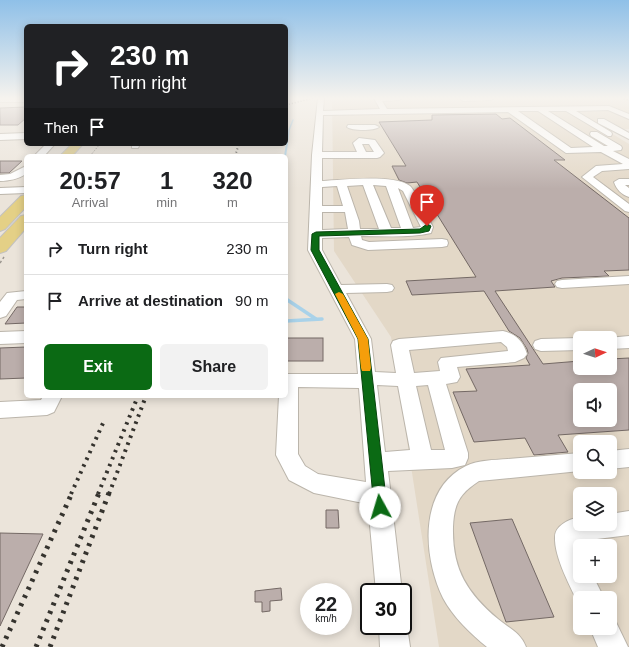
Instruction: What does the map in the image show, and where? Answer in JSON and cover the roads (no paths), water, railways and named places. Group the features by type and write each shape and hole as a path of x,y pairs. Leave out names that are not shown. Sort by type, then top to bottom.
{"main road":[{"path":"68,154 76,146"},
{"path":"0,226 24,201"},
{"path":"0,248 24,221"}],"street":[{"path":"319,128 315,250 363,339 388,583"},
{"path":"537,128 569,153 617,177 629,176"},
{"path":"530,131 563,128"},
{"path":"574,128 602,149 629,165"},
{"path":"575,128 619,145"},
{"path":"597,128 629,155"},
{"path":"615,128 629,136"},
{"path":"609,132 620,131"},
{"path":"0,137 24,135"},
{"path":"569,153 602,149 619,145"},
{"path":"41,154 49,146"},
{"path":"317,156 363,155"},
{"path":"629,165 596,166 586,177 629,209"},
{"path":"596,166 629,173"},
{"path":"2,180 21,174 24,171"},
{"path":"316,234 427,230 427,226 407,190 397,184 390,182 317,184"},
{"path":"390,182 414,231"},
{"path":"624,182 621,187 629,194"},
{"path":"341,183 349,209 356,242 368,246 442,243"},
{"path":"367,183 386,232"},
{"path":"0,191 24,190"},
{"path":"316,209 349,209"},
{"path":"562,284 629,280"},
{"path":"336,289 388,288"},
{"path":"0,313 12,296 24,295"},
{"path":"379,493 358,492 314,483 297,473 287,455 290,380 406,380 451,377 447,362 515,356 518,354 517,350 510,338 503,336 399,345 406,380 422,458"},
{"path":"0,338 24,337"},
{"path":"617,343 629,342"},
{"path":"541,345 573,344"},
{"path":"376,462 422,458 456,458 457,453 435,378"},
{"path":"0,410 47,407 52,398"},
{"path":"617,459 629,458"},
{"path":"511,647 478,622 453,588 442,554 441,522 448,497 462,479 475,472 573,463"},
{"path":"586,591 572,563 567,536 575,530 629,523"},
{"path":"393,635 395,647"},
{"path":"607,635 613,647"}],"waterway":[{"path":"288,138 290,128"},
{"path":"285,154 287,146"},
{"path":"288,300 316,319"},
{"path":"288,321 322,319"}],"railway":[{"path":"236,154 238,146"},
{"path":"98,494 137,398"},
{"path":"109,494 145,398"},
{"path":"71,494 104,421"},
{"path":"2,647 72,493"},
{"path":"36,647 99,493"},
{"path":"50,647 109,493"}]}
